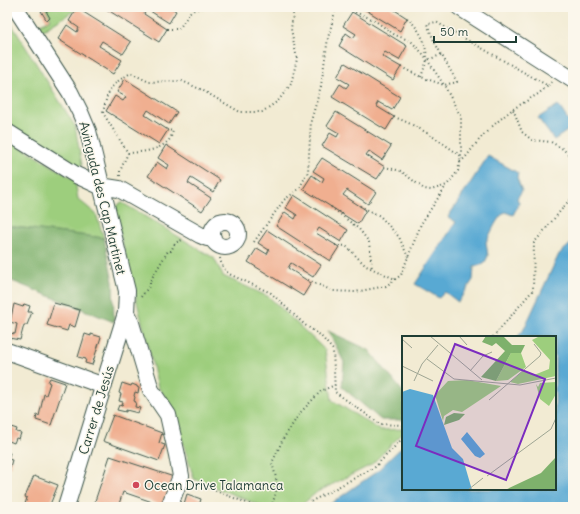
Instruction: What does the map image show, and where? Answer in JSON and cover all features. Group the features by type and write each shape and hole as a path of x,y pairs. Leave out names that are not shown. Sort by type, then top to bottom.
{"street":[{"name":"Avinguda des Cap Martinet","path":"15,7 70,92 88,131 100,186 124,275 127,291 127,308"},
{"path":"459,7 566,76"},
{"path":"7,132 76,175 100,186 119,189 216,242"},
{"path":"127,308 151,390 168,415 181,476 169,507"},
{"name":"Carrer de Jesús","path":"66,507 127,308"},
{"path":"7,351 104,386"}],"path":[{"path":"167,29 179,29 192,11 206,7"},
{"path":"128,153 103,113 107,96 115,82 131,73 149,82 182,82 202,90 240,112 262,112 278,101 291,84 297,59 291,29 294,7"},
{"path":"254,242 284,200 299,189 308,172 311,121 321,86 328,38 336,8 348,9 374,20 395,35 411,41 427,60 444,85 461,117 461,156 458,171 421,224 401,275 386,286 355,292 333,291 308,280"},
{"path":"407,18 417,26 426,46 427,60 421,77"},
{"path":"401,67 421,77 444,85 457,82 427,24 436,22 548,86"},
{"path":"427,60 442,55"},
{"path":"460,162 467,157 475,145 495,123 513,109 566,76"},
{"path":"513,109 522,132 532,140 551,142 563,149 573,159"},
{"path":"394,118 409,122 461,156"},
{"path":"128,153 157,148 170,140 173,131 168,130"},
{"path":"119,189 120,171 128,153"},
{"path":"385,167 401,171 424,188 431,190 447,185"},
{"path":"494,336 533,290 534,243 567,203 573,198"},
{"path":"360,206 380,216 390,226 399,237 408,258"},
{"path":"331,207 359,229 369,242 372,269"},
{"path":"127,308 140,298 150,285 150,280 168,251 171,251 174,243 182,240 189,228"},
{"path":"216,242 219,257 224,269 229,274 271,293 305,325 320,334 333,350 335,392 380,424 402,425"},
{"path":"336,245 346,246 366,266 395,279"},
{"path":"271,507 278,484 272,463 283,439 300,413 321,391 335,385"},
{"path":"305,507 312,501 375,467 402,439"},
{"path":"181,476 257,507"}],"green space":[{"path":"45,7 80,7 42,31 38,25 51,19"},
{"path":"7,17 75,126 82,165 75,171 7,128 7,101 9,96 7,85"},
{"path":"7,138 75,180 78,199 96,214 104,238 7,226"},
{"path":"121,202 214,258 223,276 269,297 325,350 332,400 380,430 402,429 402,434 371,465 317,492 299,507 264,507 194,479 173,409 158,387 114,209"},
{"path":"7,226 104,238 113,282 114,322 7,279"},
{"path":"328,331 369,350 402,391 402,420 381,420 342,387 344,362"}],"water":[{"path":"558,105 573,127 554,140 538,118"},
{"path":"488,156 518,173 517,178 522,191 517,198 519,203 513,215 505,212 497,222 486,242 488,256 484,264 474,267 473,280 458,302 445,292 439,298 415,284 456,222 448,217"},
{"path":"573,242 573,507 326,507 376,472 402,447 402,490 556,490 556,336 518,336 523,331 559,254"}],"building":[{"path":"103,7 170,7 176,11 169,23 147,9 144,14 167,29 159,42"},
{"path":"361,7 390,7 407,18 400,31"},
{"path":"77,8 131,42 123,54 102,41 99,46 122,60 113,74 58,39 67,25 77,32 79,28 69,21"},
{"path":"45,9 50,18 47,21 41,11"},
{"path":"352,12 407,46 399,60 385,52 382,56 401,67 393,80 339,46 346,33 353,38 356,34 343,26"},
{"path":"345,63 400,97 392,110 378,102 376,106 394,117 386,130 332,97 340,84 346,88 349,84 337,77"},
{"path":"125,79 177,112 169,124 148,110 145,115 168,130 159,144 106,111 115,96 123,101 126,97 117,92"},
{"path":"336,112 391,146 382,160 369,151 366,155 385,167 377,179 322,146 330,133 337,137 339,133 327,126"},
{"path":"166,145 220,180 213,192 191,178 188,183 211,198 202,211 148,176 157,162 167,169 169,165 158,158"},
{"path":"322,158 376,192 368,204 347,190 343,195 366,210 358,224 303,189 312,175 322,182 324,178 313,171"},
{"path":"294,195 348,230 341,242 319,228 316,233 339,247 330,261 276,226 285,212 295,219 297,215 286,208"},
{"path":"267,230 321,265 313,277 291,263 288,268 311,283 303,296 248,262 257,248 267,254 269,250 258,243"},
{"path":"54,303 80,310 75,327 69,325 67,331 47,325"},
{"path":"14,304 23,307 24,304 30,306 28,312 32,312 27,325 24,325 20,340 9,338 10,333 15,334 17,324 10,322"},
{"path":"85,334 101,337 92,365 85,363 86,359 78,357"},
{"path":"50,378 65,383 51,425 36,420 37,415 39,416 44,394 46,395 50,383 48,382"},
{"path":"122,383 131,386 132,384 139,388 138,393 135,392 134,396 134,401 136,402 135,407 140,408 138,413 126,410 126,412 117,410 119,405 122,406 123,402 119,401 121,394 119,393"},
{"path":"113,415 162,433 159,443 165,445 159,461 103,441"},
{"path":"8,426 17,429 16,432 21,433 19,439 16,438 14,443 9,441 7,443"},
{"path":"7,452 10,453 8,459 12,460 10,467 7,466"},
{"name":"Ocean Drive Talamanca","path":"110,456 174,477 164,506 123,492 118,507 93,507"},
{"path":"34,476 58,485 49,507 24,507 27,498 25,497"},
{"path":"187,494 201,499 199,506 195,504 194,507 183,507"}],"place":[{"name":"Ocean Drive Talamanca","path":"136,485"}]}
